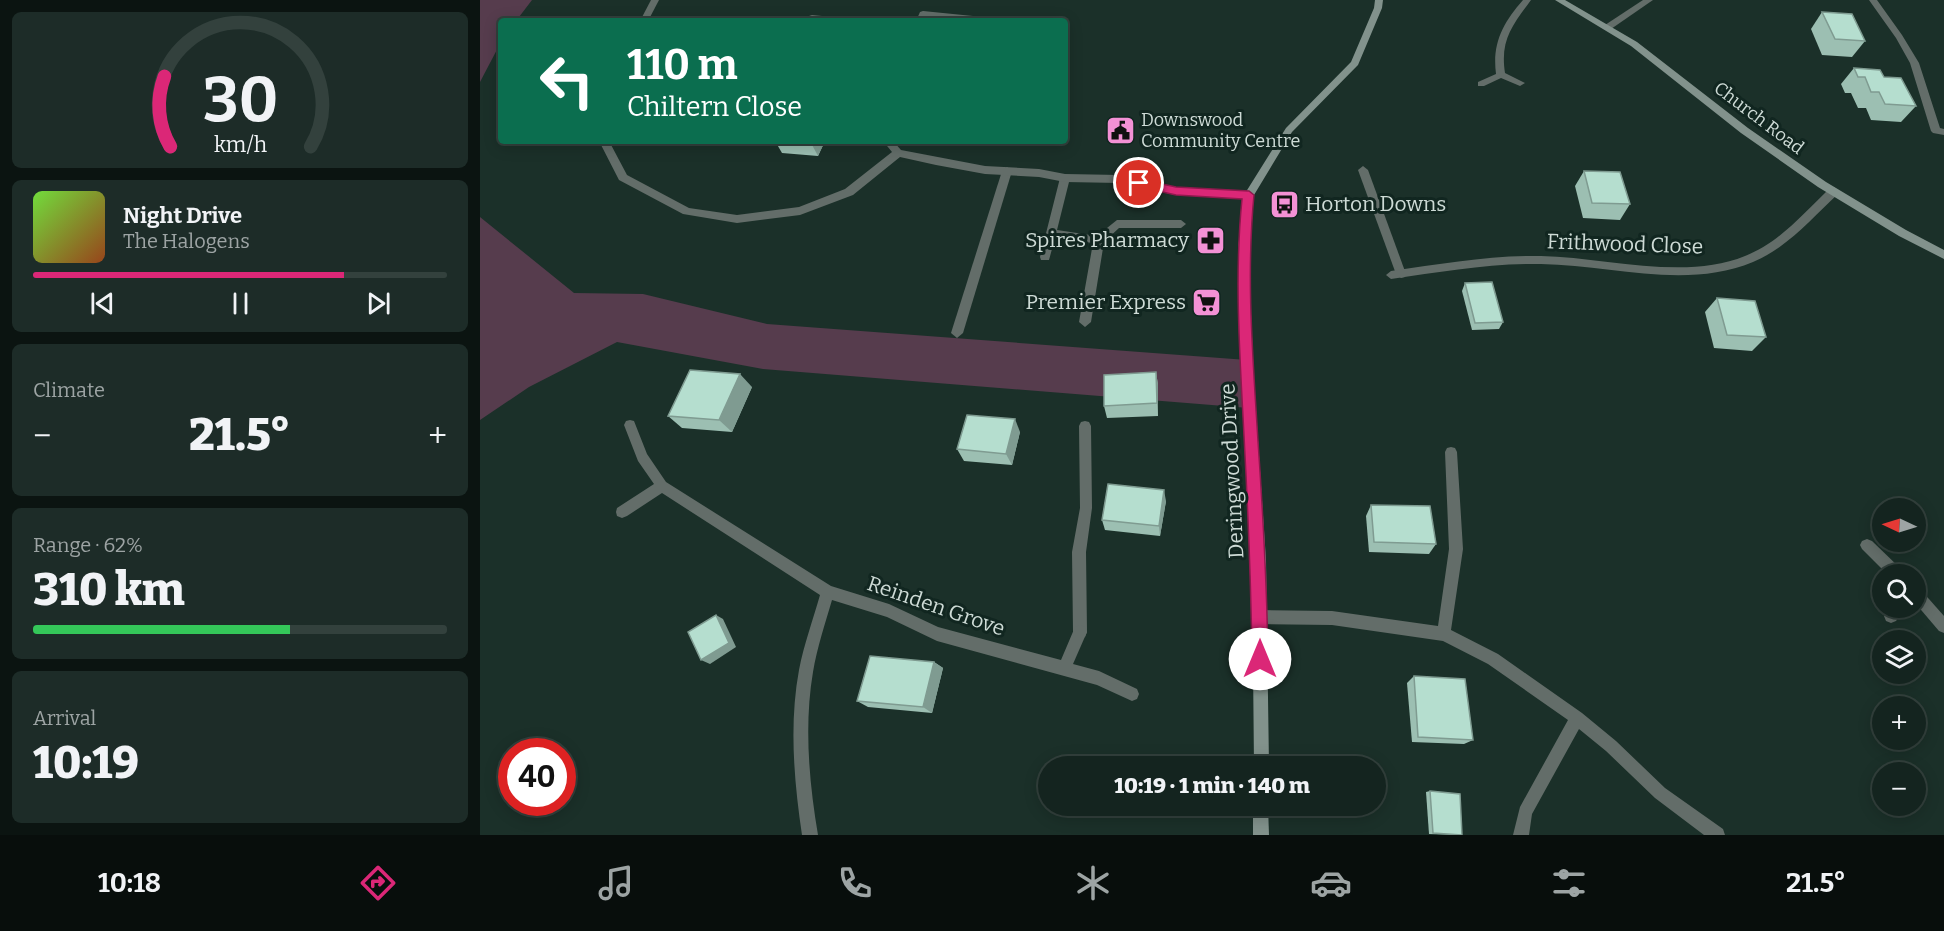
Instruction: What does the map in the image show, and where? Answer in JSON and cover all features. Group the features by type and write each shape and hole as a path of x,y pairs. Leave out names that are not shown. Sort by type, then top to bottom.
{"street":[{"path":"646,18 655,0"},
{"name":"Deringwood Drive","path":"1261,756 1260,617 1243,249 1249,195 1289,130 1355,63 1378,8 1379,0"},
{"path":"1501,75 1497,57 1504,30 1527,0"},
{"name":"Church Road","path":"1559,0 1634,44 1789,162 1944,255"},
{"path":"1608,27 1648,0"},
{"path":"1873,0 1878,10 1904,42 1918,71 1936,131 1944,132"},
{"path":"921,18 923,14 963,18"},
{"path":"1481,84 1501,75 1520,83"},
{"path":"606,144 623,177 687,211 737,219 800,211 849,192 898,153"},
{"path":"890,144 898,153 936,162 1065,178 1120,179 1176,191 1249,195"},
{"name":"Frithwood Close","path":"1363,170 1396,275 1460,264 1540,260 1691,271 1737,264 1780,242 1834,191"},
{"path":"957,333 1006,171"},
{"path":"1046,256 1065,178"},
{"path":"1084,322 1099,240 1117,224 1181,224"},
{"path":"1051,233 1099,240"},
{"name":"Reinden Grove","path":"630,425 642,457 662,486 828,592 889,612 937,634 1100,678 1132,694"},
{"path":"1064,669 1080,632 1079,552 1086,508 1085,426"},
{"path":"1444,634 1456,549 1451,452"},
{"path":"622,512 662,486"},
{"path":"1867,544 1886,564"},
{"path":"810,835 804,801 803,695 812,643 828,592"},
{"path":"1926,606 1944,626"},
{"path":"1260,617 1332,618 1444,634 1493,659 1576,718 1611,746 1660,793 1717,835"},
{"path":"1521,835 1525,812 1576,718"},
{"path":"1261,816 1261,835"}],"shaded area":[{"path":"480,0 532,0 518,18 498,18 498,48 480,82"},
{"path":"480,217 574,293 643,294 767,324 1247,360 1249,408 763,369 617,342 529,387 480,420"}],"building":[{"path":"1822,12 1852,14 1865,41 1835,39"},
{"path":"1854,68 1880,70 1884,77 1901,78 1916,106 1885,104 1879,92 1871,92 1865,77 1858,77"},
{"path":"1584,171 1620,172 1630,204 1592,203"},
{"path":"1492,282 1503,322 1475,323 1465,283"},
{"path":"1717,298 1755,301 1766,337 1727,335"},
{"path":"690,370 740,374 719,420 668,416"},
{"path":"1156,372 1157,403 1104,406 1104,375"},
{"path":"967,415 1015,419 1006,454 957,449"},
{"path":"1108,484 1164,490 1159,526 1102,520"},
{"path":"1371,505 1430,506 1436,544 1374,542"},
{"path":"716,615 729,643 701,660 688,632"},
{"path":"870,656 934,662 923,707 857,701"},
{"path":"1414,676 1465,679 1473,740 1418,737"},
{"path":"1430,791 1460,794 1462,835 1433,833"}],"place":[{"name":"Downswood Community Centre","path":"1120,130"},
{"name":"Horton Downs","path":"1284,204"},
{"name":"Spires Pharmacy","path":"1210,240"},
{"name":"Premier Express","path":"1207,302"}],"route":[{"path":"1139,183 1176,191 1249,195 1243,249 1259,560 1260,659"}]}
